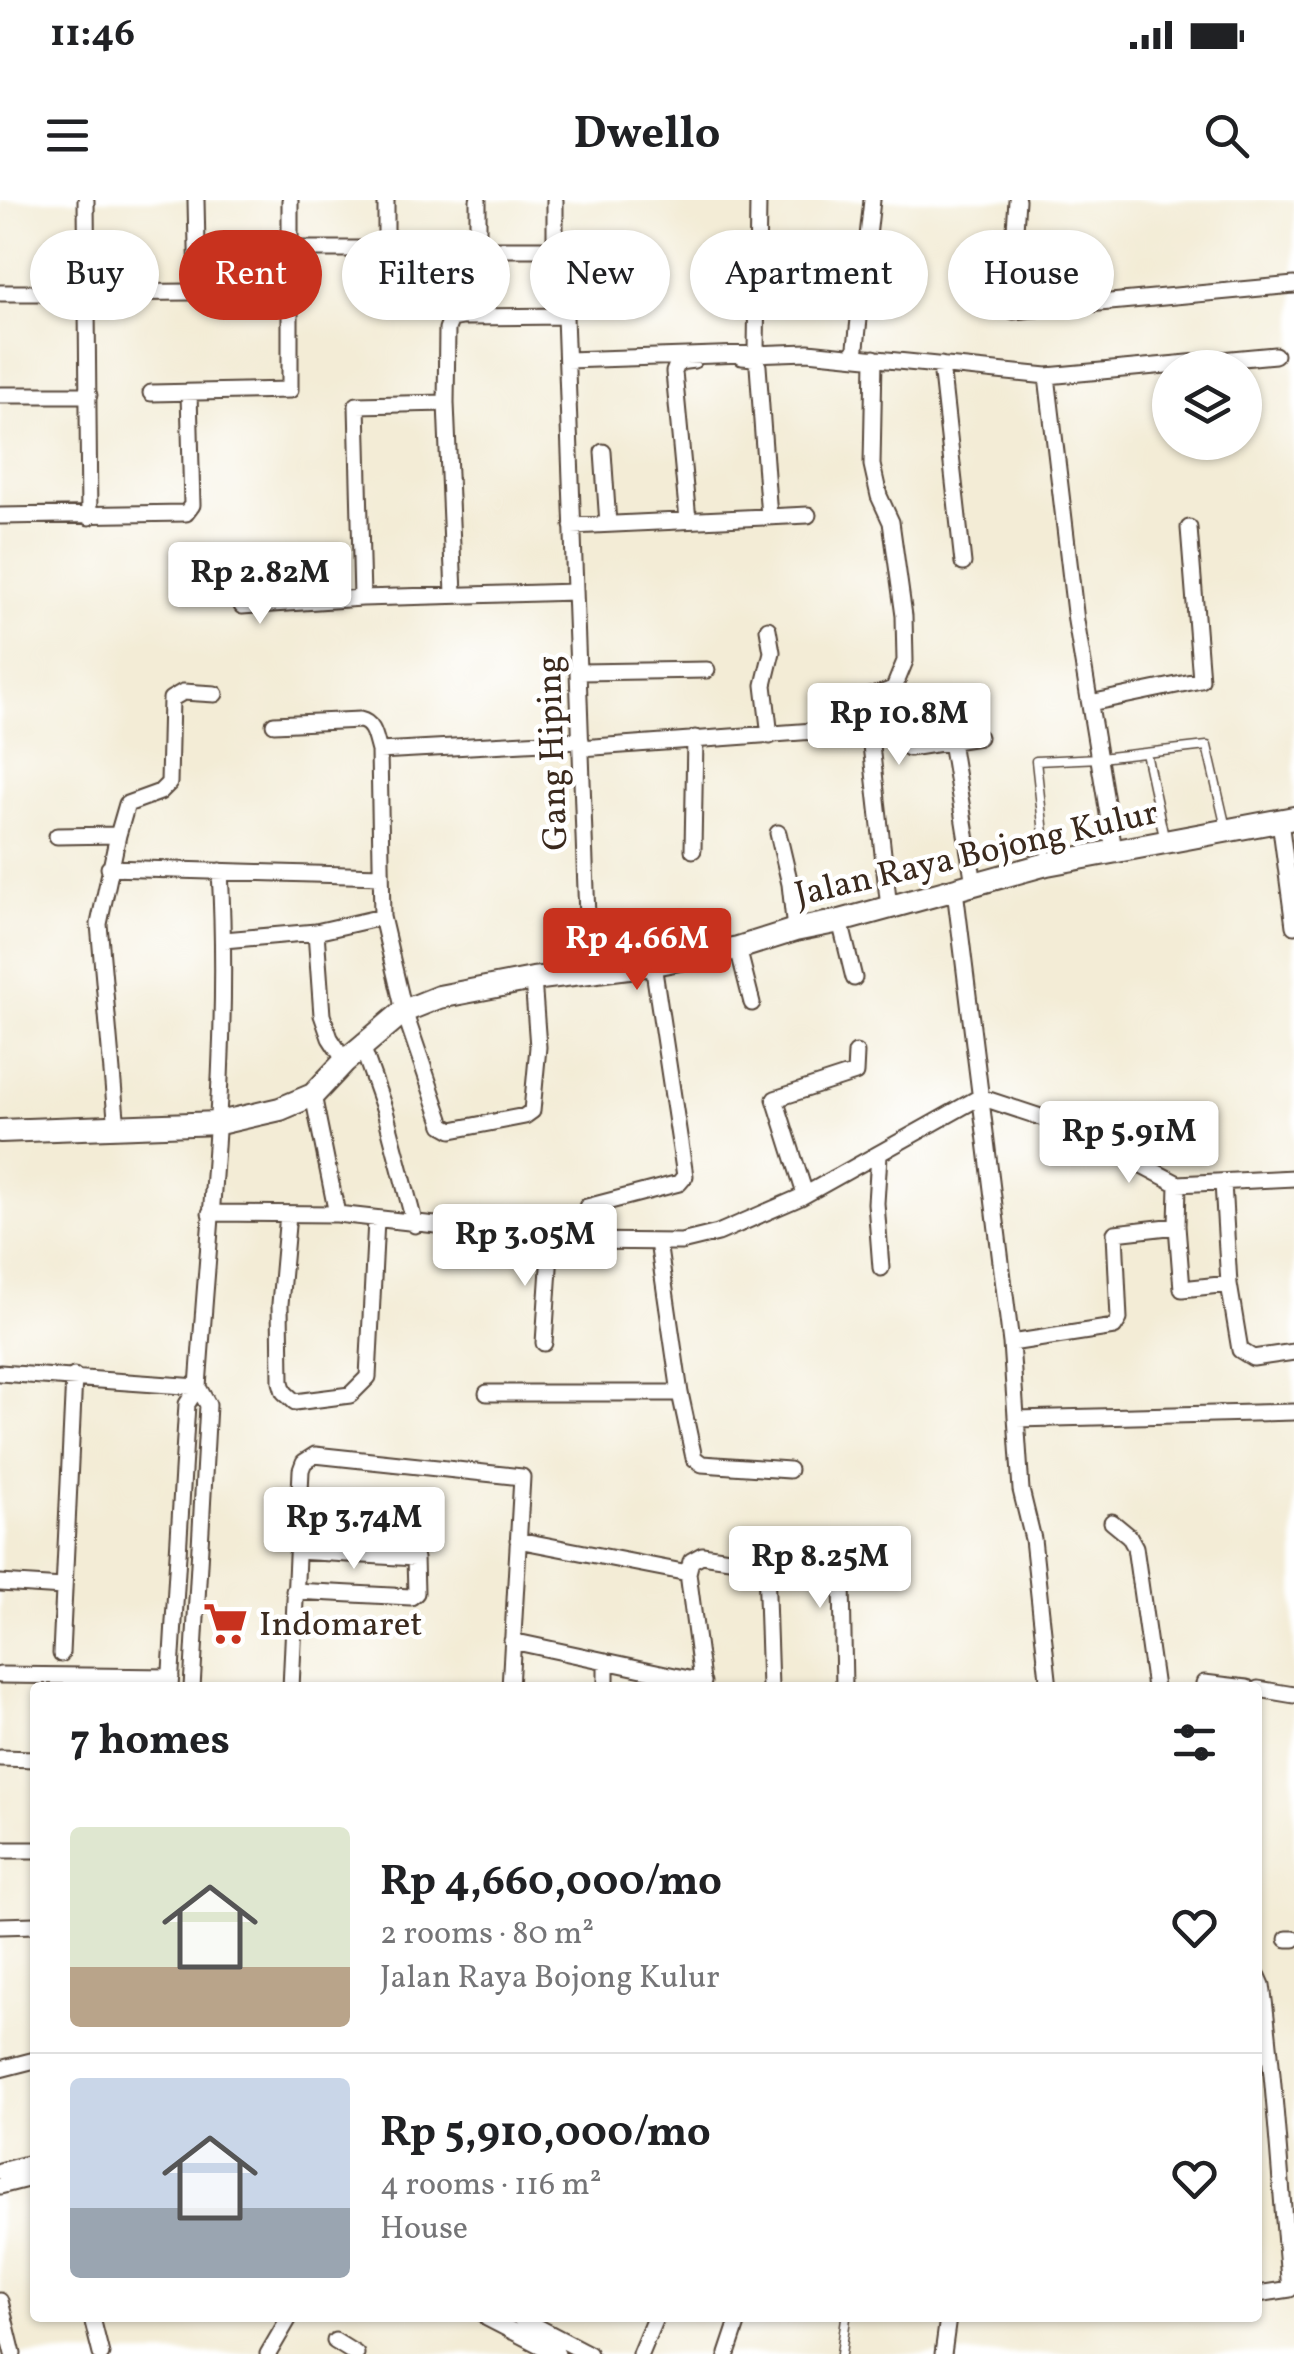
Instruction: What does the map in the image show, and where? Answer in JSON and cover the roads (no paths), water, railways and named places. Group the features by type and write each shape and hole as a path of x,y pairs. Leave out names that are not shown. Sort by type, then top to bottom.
{"main road":[{"name":"Jalan Raya Bojong Kulur","path":"0,1131 219,1123 280,1109 313,1095 404,1011 465,990 738,948 1047,864 1287,820"}],"street":[{"path":"86,200 86,230"},
{"path":"196,200 197,230"},
{"path":"290,200 291,230"},
{"path":"386,200 386,230"},
{"path":"478,200 478,230"},
{"name":"Gang Hiping","path":"555,200 555,230"},
{"path":"756,352 758,200"},
{"path":"855,356 872,200"},
{"path":"1016,200 1010,304 1013,312 1294,285"},
{"path":"0,293 30,293"},
{"path":"454,594 447,328 451,319 530,317"},
{"path":"88,320 89,517"},
{"path":"151,394 290,390 290,320"},
{"name":"Gang Hiping","path":"566,320 590,972"},
{"path":"567,360 756,352 855,356 1047,376 1275,355"},
{"path":"688,520 675,366 682,360 750,357 757,361 768,516"},
{"path":"378,751 770,736 828,730 833,713 844,703 894,688 905,661 904,616 891,522 879,496 872,464 874,358"},
{"path":"941,365 963,562"},
{"path":"1047,376 1076,621 1114,850"},
{"path":"0,516 186,514 190,510 189,393"},
{"path":"0,395 89,395"},
{"path":"362,598 357,404 446,403"},
{"path":"603,452 608,524"},
{"path":"571,484 605,482"},
{"path":"572,526 808,514"},
{"path":"1090,703 1201,680 1189,528"},
{"path":"239,556 242,606 454,594 576,592"},
{"path":"768,630 772,652 764,685 770,736"},
{"path":"578,672 707,670"},
{"path":"116,1129 99,924 109,868 127,804 160,792 169,782 171,699 183,692 215,694"},
{"path":"886,692 897,738 909,748 979,737"},
{"path":"274,724 364,721 373,730 378,751 382,916 404,1011 444,1127 452,1130 525,1116 532,1111 538,1048 533,979"},
{"path":"870,736 889,908"},
{"path":"693,850 695,738"},
{"path":"951,741 980,1097 1011,1343 1021,1490 1033,1539 1049,1682"},
{"path":"1287,820 1294,926"},
{"path":"778,832 795,930"},
{"path":"57,836 118,834"},
{"path":"109,868 382,876"},
{"path":"0,1675 55,1681 170,1682 188,1404 198,1387 219,1123 224,940 220,871"},
{"path":"224,940 316,932 382,916"},
{"path":"840,921 854,978"},
{"path":"316,932 322,1016 330,1038 353,1054 385,1112 415,1225"},
{"path":"738,948 752,1004"},
{"path":"580,1241 587,1208 679,1183 685,1176 653,964"},
{"path":"806,1194 775,1099 854,1073 856,1053"},
{"path":"313,1095 337,1214"},
{"path":"210,1213 337,1214 580,1241 681,1242 718,1234 806,1194 980,1097 1068,1126 1178,1184 1294,1178"},
{"path":"879,1156 876,1218 881,1268"},
{"path":"1223,1183 1229,1284 1240,1350 1253,1358 1294,1352"},
{"path":"1178,1184 1182,1289 1229,1284"},
{"path":"288,1214 280,1304 281,1382 284,1392 295,1402 350,1395 368,1377 376,1220"},
{"path":"1011,1343 1114,1327 1120,1319 1114,1233 1177,1226"},
{"path":"544,1343 551,1238"},
{"path":"658,1242 680,1393 694,1458 702,1464 788,1470"},
{"path":"0,1373 198,1387"},
{"path":"61,1654 74,1376"},
{"path":"192,1682 208,1404 198,1387"},
{"path":"487,1392 680,1393"},
{"path":"1016,1419 1294,1412"},
{"path":"291,1682 301,1470 304,1462 315,1455 520,1475 523,1479 510,1682"},
{"path":"1112,1522 1129,1536 1135,1547 1154,1682"},
{"path":"518,1540 688,1573"},
{"path":"294,1591 411,1597 416,1593 415,1558 297,1550"},
{"path":"703,1682 688,1573 691,1561 702,1555 834,1572 841,1578 844,1682"},
{"path":"766,1565 770,1682"},
{"path":"0,1583 63,1587"},
{"path":"512,1640 691,1682"},
{"path":"606,1661 606,1682"},
{"path":"1262,1689 1294,1695"},
{"path":"0,1758 30,1759"},
{"path":"0,1850 30,1850"},
{"path":"0,1926 30,1925"},
{"path":"1262,1984 1273,2067 1292,2297 1262,2294"},
{"path":"0,2069 30,2061"},
{"path":"0,2171 30,2163"},
{"path":"0,2186 30,2177"},
{"path":"0,2301 13,2354"},
{"path":"93,2322 102,2354"},
{"path":"268,2354 287,2322"},
{"path":"495,2322 557,2354"},
{"path":"528,2322 588,2354"},
{"path":"640,2354 653,2322"},
{"path":"727,2354 738,2322"},
{"path":"944,2354 946,2322"},
{"path":"335,2340 356,2354"}],"lane":[{"path":"1047,864 1036,761 1207,746 1227,832"},
{"path":"1146,753 1165,842"},
{"path":"841,2354 845,2322"}],"place":[{"name":"Indomaret","path":"226,1623"}]}
